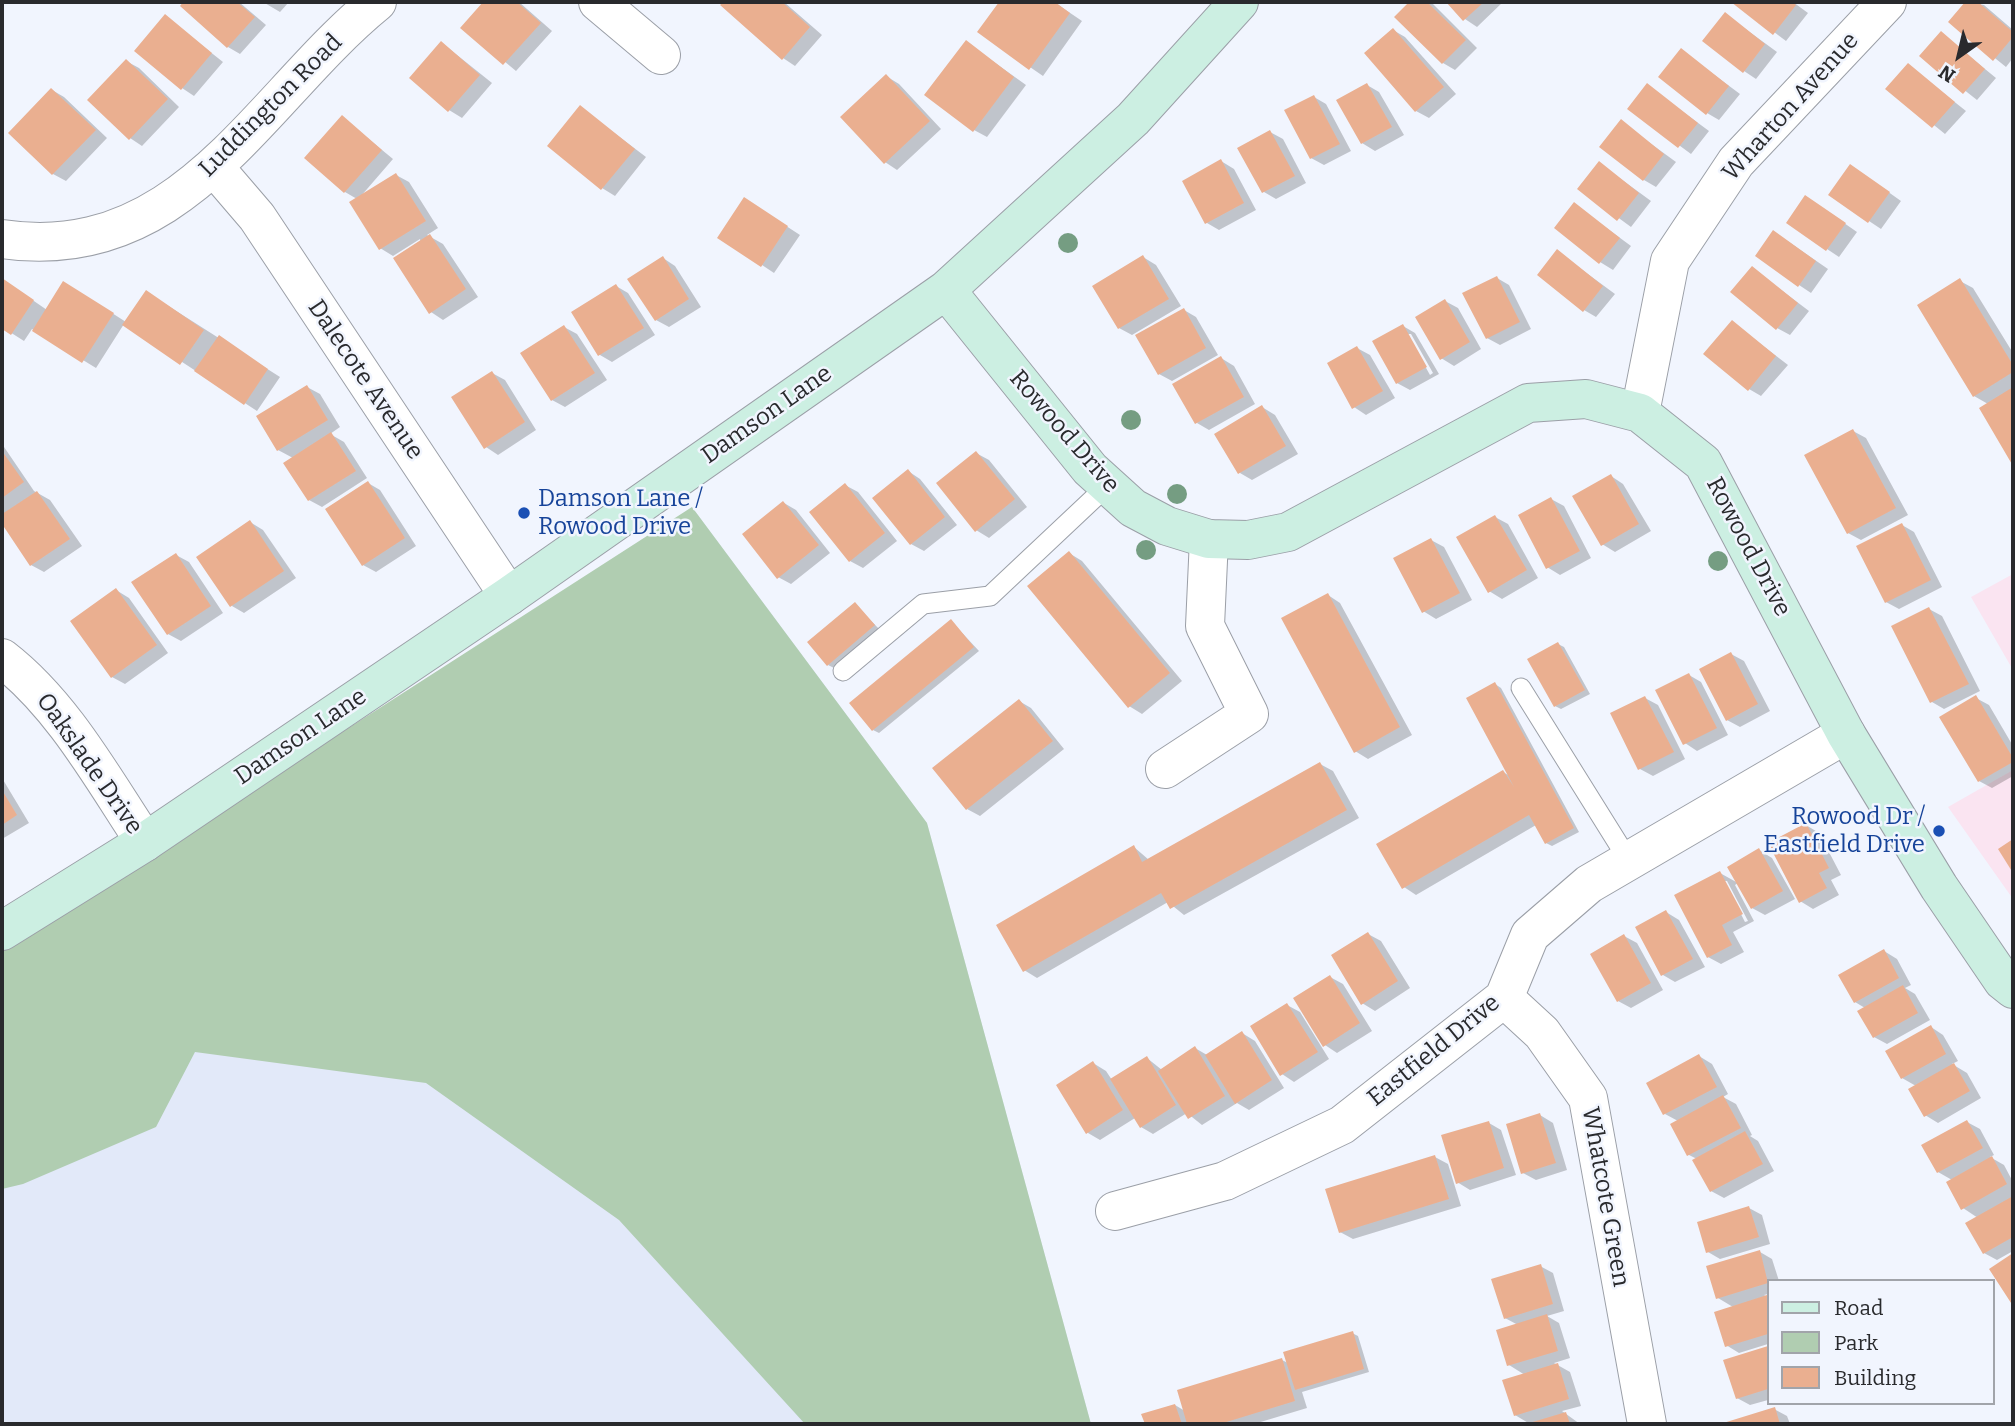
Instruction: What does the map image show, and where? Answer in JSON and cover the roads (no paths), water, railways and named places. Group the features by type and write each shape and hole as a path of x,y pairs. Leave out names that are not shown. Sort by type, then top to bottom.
{"street":[{"name":"Luddington Road","path":"2,239 62,240 118,229 163,205 215,168 377,2"},
{"path":"598,2 661,55"},
{"name":"Damson Lane","path":"2,931 145,842 509,596 946,290 1133,120 1239,2"},
{"name":"Wharton Avenue","path":"1640,413 1670,261 1736,162 1887,2"},
{"name":"Dalecote Avenue","path":"215,168 257,217 509,596"},
{"name":"Rowood Drive","path":"946,290 1090,469 1133,508 1167,526 1209,539 1248,540 1288,532 1528,402 1586,399 1640,413 1703,463 1846,734 1939,887 2003,981 2013,989"},
{"path":"1165,769 1248,714 1205,626 1209,539"},
{"name":"Oakslade Drive","path":"2,658 37,690 88,758 145,842"},
{"name":"Eastfield Drive","path":"1115,1211 1225,1181 1342,1125 1504,998 1530,935 1589,884 1846,734"},
{"name":"Whatcote Green","path":"1504,998 1542,1034 1588,1098 1647,1424"}],"lane":[{"path":"843,671 923,604 990,596 1108,485"},
{"path":"1521,688 1629,861"}],"place":[{"name":"Damson Lane / Rowood Drive","path":"524,513"},
{"name":"Rowood Dr / Eastfield Drive","path":"1939,831"}]}
